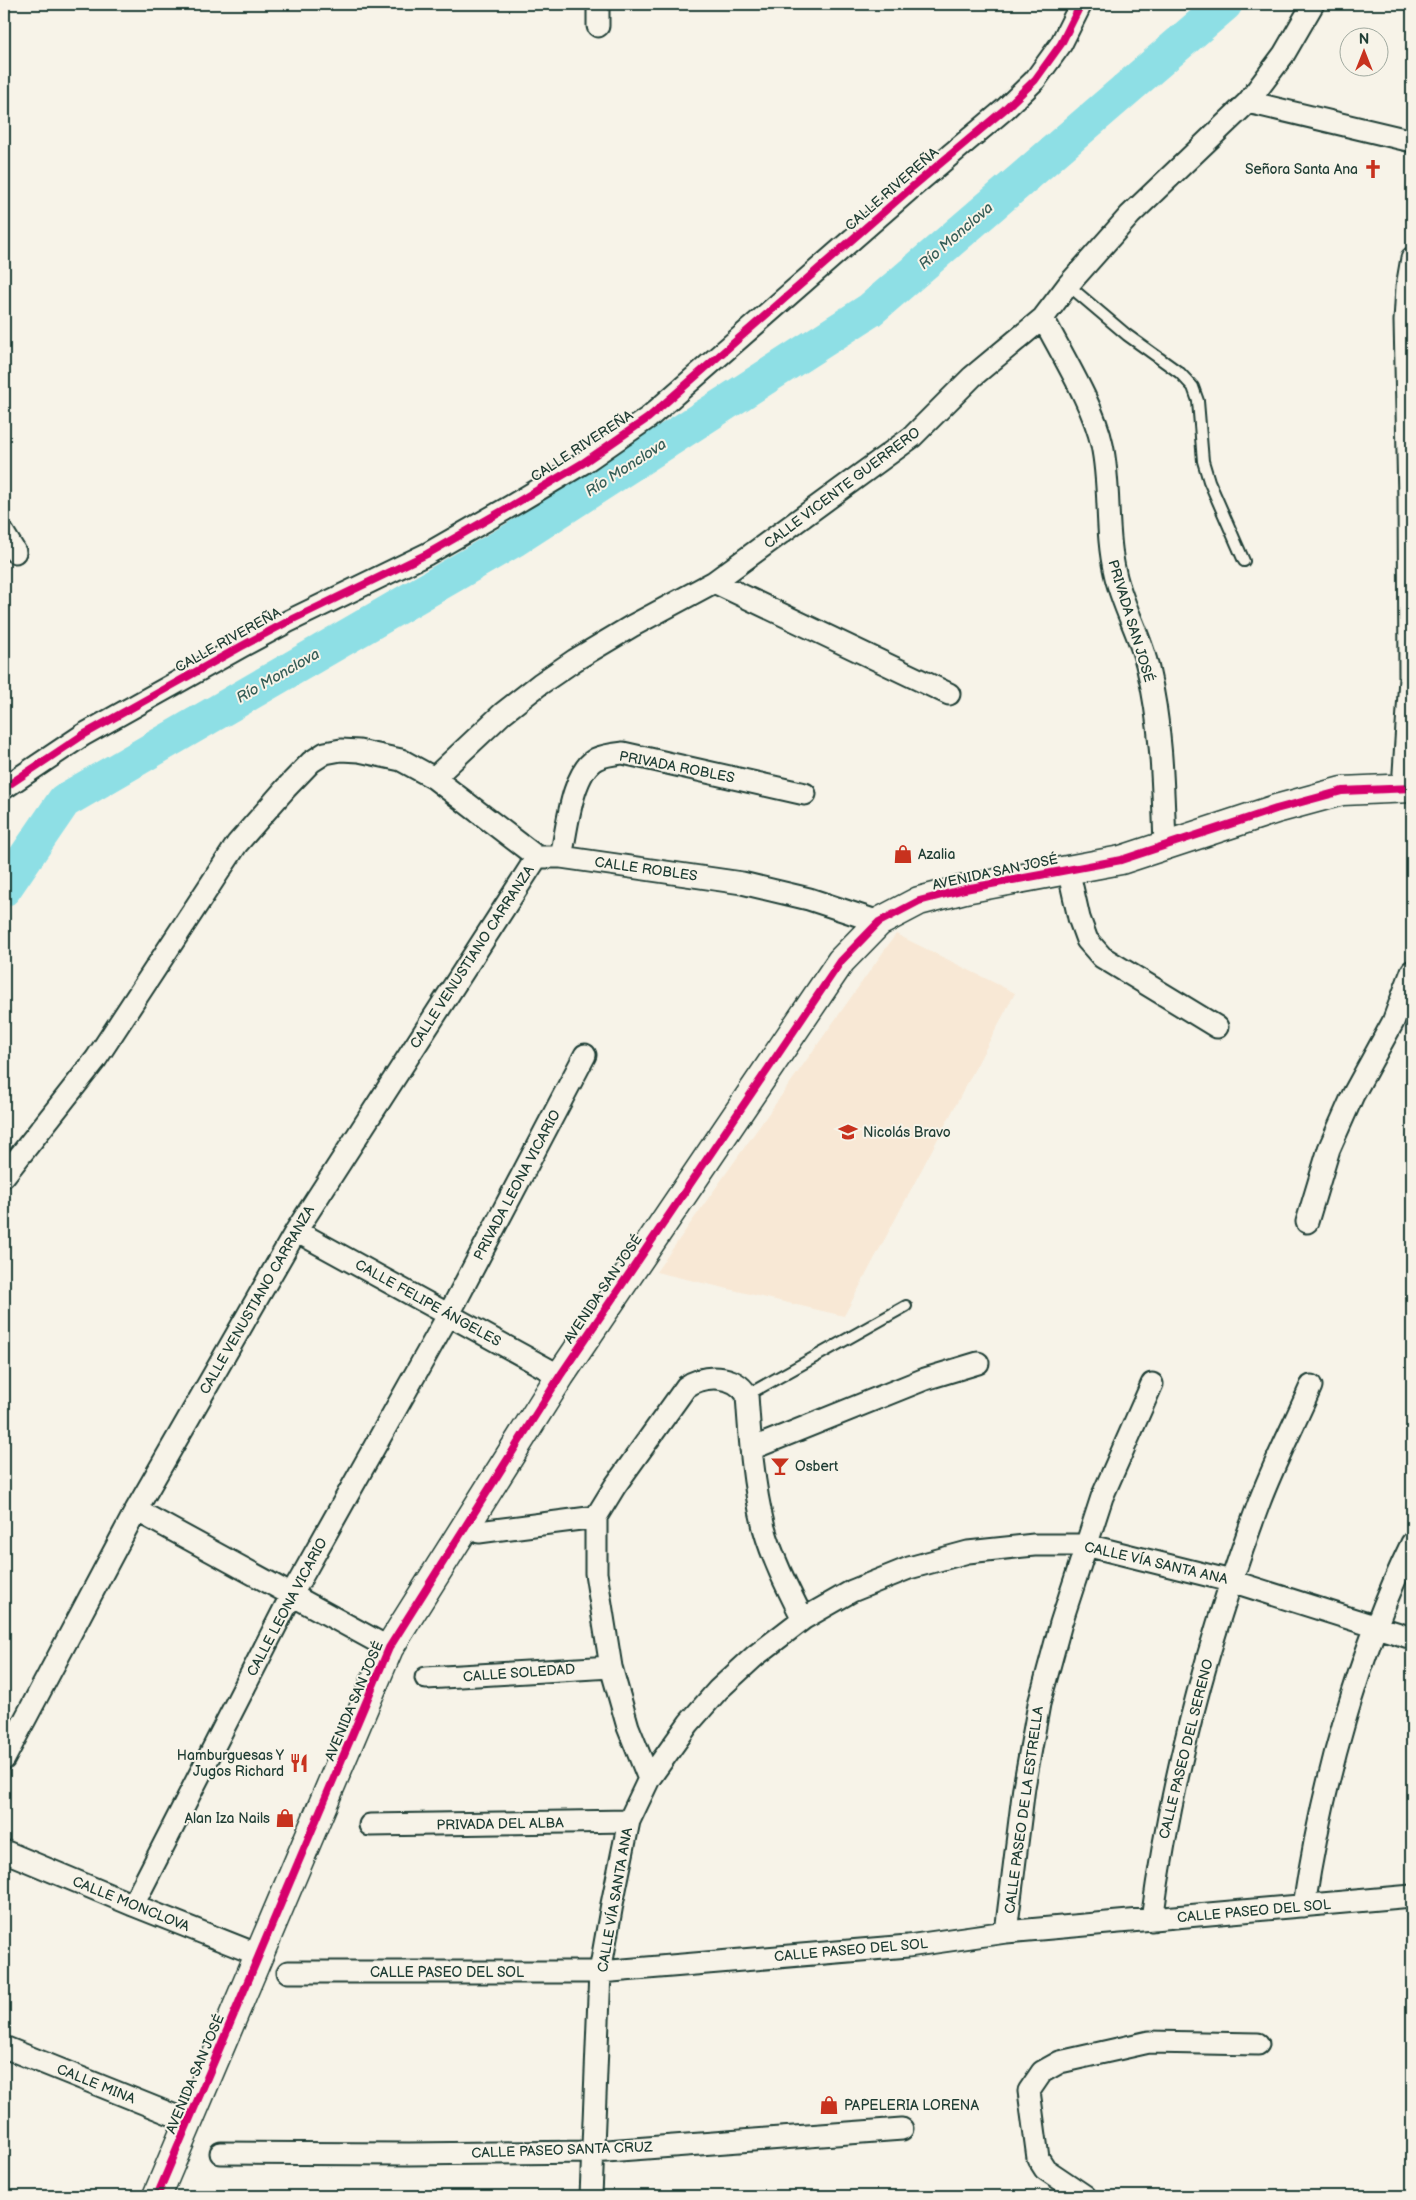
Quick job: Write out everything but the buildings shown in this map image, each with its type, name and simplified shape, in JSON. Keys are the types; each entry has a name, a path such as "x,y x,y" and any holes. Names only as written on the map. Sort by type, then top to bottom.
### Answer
{"street":[{"path":"598,4 598,26"},
{"name":"CALLE RIVEREÑA","path":"4,788 83,735 242,646 427,554 511,506 583,463 648,418 911,188 1005,109 1035,80 1061,44 1081,4"},
{"name":"CALLE VICENTE GUERRERO","path":"434,778 503,713 554,674 632,626 714,582 896,451 931,420 972,377 1044,318 1068,285 1130,215 1248,102 1284,54 1313,4"},
{"path":"1248,102 1412,141"},
{"path":"1408,788 1410,678 1409,499 1405,321 1407,287 1412,258"},
{"name":"PRIVADA SAN JOSÉ","path":"1044,318 1096,422 1102,443 1105,462 1110,552 1117,584 1148,667 1155,701 1165,846"},
{"path":"4,534 15,552"},
{"path":"714,582 949,694"},
{"path":"4,1176 96,1059 237,844 311,762 325,753 341,750 359,751 401,760 434,778 537,857"},
{"name":"PRIVADA ROBLES","path":"561,857 578,779 586,767 596,759 610,754 623,753 805,794"},
{"name":"AVENIDA SAN JOSÉ","path":"156,2196 389,1648 560,1376 841,960 879,922 920,901 965,889 1121,860 1276,809 1342,792 1408,788"},
{"name":"CALLE ROBLES","path":"537,857 561,857 742,884 809,899 879,922"},
{"name":"CALLE VENUSTIANO CARRANZA","path":"4,1759 136,1510 296,1231 537,857"},
{"path":"1068,869 1077,911 1087,940 1102,957 1217,1027"},
{"path":"1307,1222 1329,1149 1353,1095 1393,1022 1412,971"},
{"name":"PRIVADA LEONA VICARIO","path":"449,1314 585,1055"},
{"name":"CALLE FELIPE ÁNGELES","path":"296,1231 560,1376"},
{"name":"CALLE LEONA VICARIO","path":"133,1906 291,1596 449,1314"},
{"path":"751,1449 925,1380 978,1363"},
{"path":"649,1779 628,1727 611,1667 596,1573 596,1517 615,1486 686,1387 702,1378 735,1383 744,1390 747,1396 754,1481 764,1529 780,1572 803,1619"},
{"name":"CALLE PASEO DE LA ESTRELLA","path":"1006,1932 1024,1787 1039,1704 1061,1623 1102,1497 1152,1384"},
{"name":"CALLE PASEO DEL SERENO","path":"1152,1920 1159,1866 1190,1724 1231,1581 1260,1501 1311,1386"},
{"path":"136,1510 389,1648"},
{"path":"479,1532 596,1517"},
{"path":"1304,1906 1311,1863 1333,1761 1376,1626 1412,1543"},
{"name":"CALLE VÍA SANTA ANA","path":"591,2196 600,1972 629,1821 649,1779 689,1723 718,1690 754,1656 803,1619 852,1591 909,1568 960,1554 1034,1545 1086,1545 1231,1581 1412,1638"},
{"name":"CALLE SOLEDAD","path":"426,1678 611,1667"},
{"name":"PRIVADA DEL ALBA","path":"370,1825 484,1825 629,1821"},
{"name":"CALLE MONCLOVA","path":"4,1851 133,1906 259,1955"},
{"name":"CALLE PASEO DEL SOL","path":"288,1972 600,1972 908,1946 1006,1932 1412,1896"},
{"path":"1085,2196 1045,2168 1038,2158 1029,2092 1042,2072 1060,2062 1149,2042 1258,2044"},
{"name":"CALLE MINA","path":"4,2047 188,2121"},
{"name":"CALLE PASEO SANTA CRUZ","path":"221,2152 409,2154 593,2152 902,2129"}],"lane":[{"path":"1068,285 1127,335 1180,373 1193,387 1198,401 1203,461 1209,480 1244,561"},
{"path":"747,1396 906,1306"}],"shaded area":[{"name":"Nicolás Bravo","path":"896,934 1015,993 844,1316 656,1272"}],"waterway":[{"name":"Río Monclova","path":"4,889 64,801 515,539 870,310 1225,4"}],"cycle path":[{"path":"4,788 83,735 242,646 427,554 511,506 583,463 648,418 911,188 1005,109 1035,80 1061,44 1081,4"},
{"path":"157,2196 389,1648 560,1376 841,961 879,922 919,901 965,889 1121,860 1276,809 1342,791 1412,788"}],"place":[{"name":"Señora Santa Ana","path":"1373,169"},
{"name":"Azalia","path":"903,854"},
{"name":"Nicolás Bravo","path":"848,1132"},
{"name":"Osbert","path":"780,1466"},
{"name":"Hamburguesas Y Jugos Richard","path":"299,1763"},
{"name":"Alan Iza Nails","path":"285,1818"},
{"name":"PAPELERIA LORENA","path":"829,2105"}]}
